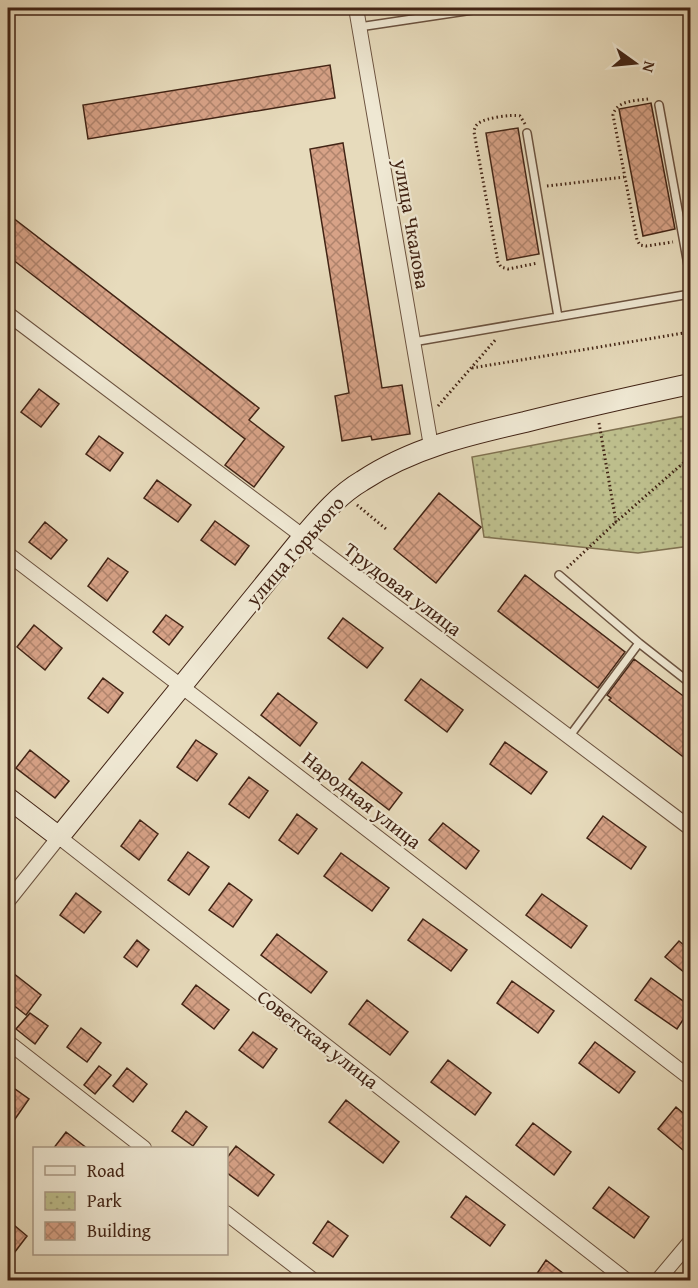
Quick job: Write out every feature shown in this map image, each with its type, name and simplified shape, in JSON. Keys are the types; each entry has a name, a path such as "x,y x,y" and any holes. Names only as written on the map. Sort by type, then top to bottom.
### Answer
{"street":[{"name":"улица Чкалова","path":"356,8 432,446"},
{"name":"Трудовая улица","path":"8,314 302,538 569,737 689,823"},
{"name":"улица Горького","path":"59,837 302,538 340,497 360,482 405,456 464,436 690,384"},
{"name":"Народная улица","path":"8,554 690,1078"},
{"name":"Советская улица","path":"8,798 627,1281"},
{"path":"8,901 59,837"},
{"path":"8,1042 141,1147"},
{"path":"228,1215 313,1281"},
{"path":"658,1281 690,1242"}],"lane":[{"path":"359,27 486,8"},
{"path":"659,105 690,276"},
{"path":"526,133 558,317"},
{"path":"413,342 690,294"},
{"path":"559,575 690,682"},
{"path":"569,737 639,642"}],"path":[{"path":"659,105 656,99 650,99 620,104 615,108 613,115 624,177 640,245 684,240"},
{"path":"526,133 525,121 520,116 514,115 480,121 474,132 498,262 501,267 508,269 549,261"},
{"path":"536,187 624,177"},
{"path":"426,418 508,326"},
{"path":"472,368 690,332"},
{"path":"598,421 616,522"},
{"path":"683,464 690,443"},
{"path":"559,575 690,457"},
{"path":"354,502 386,530"}],"green space":[{"path":"690,415 690,546 638,553 484,537 472,457"}],"building":[{"path":"330,65 335,98 88,139 83,105"},
{"path":"651,103 675,229 643,236 619,109"},
{"path":"518,128 539,254 507,260 486,133"},
{"path":"343,143 382,388 402,385 410,434 372,440 371,436 342,441 335,396 349,393 310,149"},
{"path":"8,214 259,408 249,420 284,447 254,487 225,465 245,439 8,256"},
{"path":"39,389 59,404 41,427 21,412"},
{"path":"99,436 123,453 110,471 86,454"},
{"path":"157,480 191,505 178,522 144,498"},
{"path":"439,493 481,527 436,583 394,549"},
{"path":"215,521 249,546 235,565 201,540"},
{"path":"45,522 67,540 51,559 29,542"},
{"path":"108,558 128,572 107,601 88,586"},
{"path":"525,575 625,652 598,688 498,611"},
{"path":"166,615 183,627 169,645 153,632"},
{"path":"343,618 383,648 367,668 328,638"},
{"path":"34,625 62,648 45,670 17,647"},
{"path":"634,659 690,701 690,762 609,700 611,698 607,695"},
{"path":"103,678 123,693 108,713 88,698"},
{"path":"421,679 463,710 447,732 405,700"},
{"path":"278,693 317,723 300,746 261,715"},
{"path":"196,740 217,754 197,781 177,767"},
{"path":"505,742 547,772 531,794 490,764"},
{"path":"30,750 69,781 55,798 16,768"},
{"path":"362,762 402,793 389,810 349,779"},
{"path":"249,777 268,791 249,818 229,804"},
{"path":"297,814 317,829 298,854 279,840"},
{"path":"603,816 646,847 631,869 587,838"},
{"path":"140,820 158,834 139,860 121,846"},
{"path":"443,823 479,851 466,869 429,840"},
{"path":"188,852 209,867 189,895 168,880"},
{"path":"341,853 389,888 372,911 324,876"},
{"path":"229,883 252,900 233,927 209,910"},
{"path":"76,893 101,912 84,933 60,915"},
{"path":"542,894 587,926 571,948 526,915"},
{"path":"423,919 467,950 451,971 408,940"},
{"path":"277,934 327,972 311,993 261,955"},
{"path":"137,940 149,950 137,967 124,957"},
{"path":"679,941 690,950 690,977 665,957"},
{"path":"13,973 41,995 26,1015 8,1001 8,980"},
{"path":"651,978 690,1006 677,1029 635,1000"},
{"path":"512,981 554,1011 538,1033 497,1003"},
{"path":"196,985 229,1010 214,1029 182,1004"},
{"path":"367,1000 408,1032 390,1055 349,1024"},
{"path":"30,1013 48,1026 35,1044 16,1029"},
{"path":"81,1028 101,1043 87,1062 67,1047"},
{"path":"253,1032 277,1049 263,1068 239,1050"},
{"path":"595,1042 635,1072 619,1093 579,1063"},
{"path":"448,1060 491,1093 475,1115 431,1082"},
{"path":"99,1066 111,1075 95,1094 84,1085"},
{"path":"127,1068 147,1084 133,1102 113,1086"},
{"path":"8,1084 29,1099 8,1129"},
{"path":"346,1100 399,1142 383,1163 329,1122"},
{"path":"676,1107 690,1119 690,1156 658,1129"},
{"path":"186,1111 207,1127 193,1146 172,1131"},
{"path":"533,1123 571,1152 554,1175 516,1145"},
{"path":"66,1132 85,1147 55,1147"},
{"path":"236,1146 274,1175 258,1196 228,1174 228,1156"},
{"path":"609,1187 649,1217 634,1238 593,1208"},
{"path":"466,1196 505,1225 490,1246 451,1217"},
{"path":"8,1220 27,1236 8,1261"},
{"path":"328,1221 348,1236 333,1257 313,1243"},
{"path":"546,1260 573,1281 532,1281"}]}
